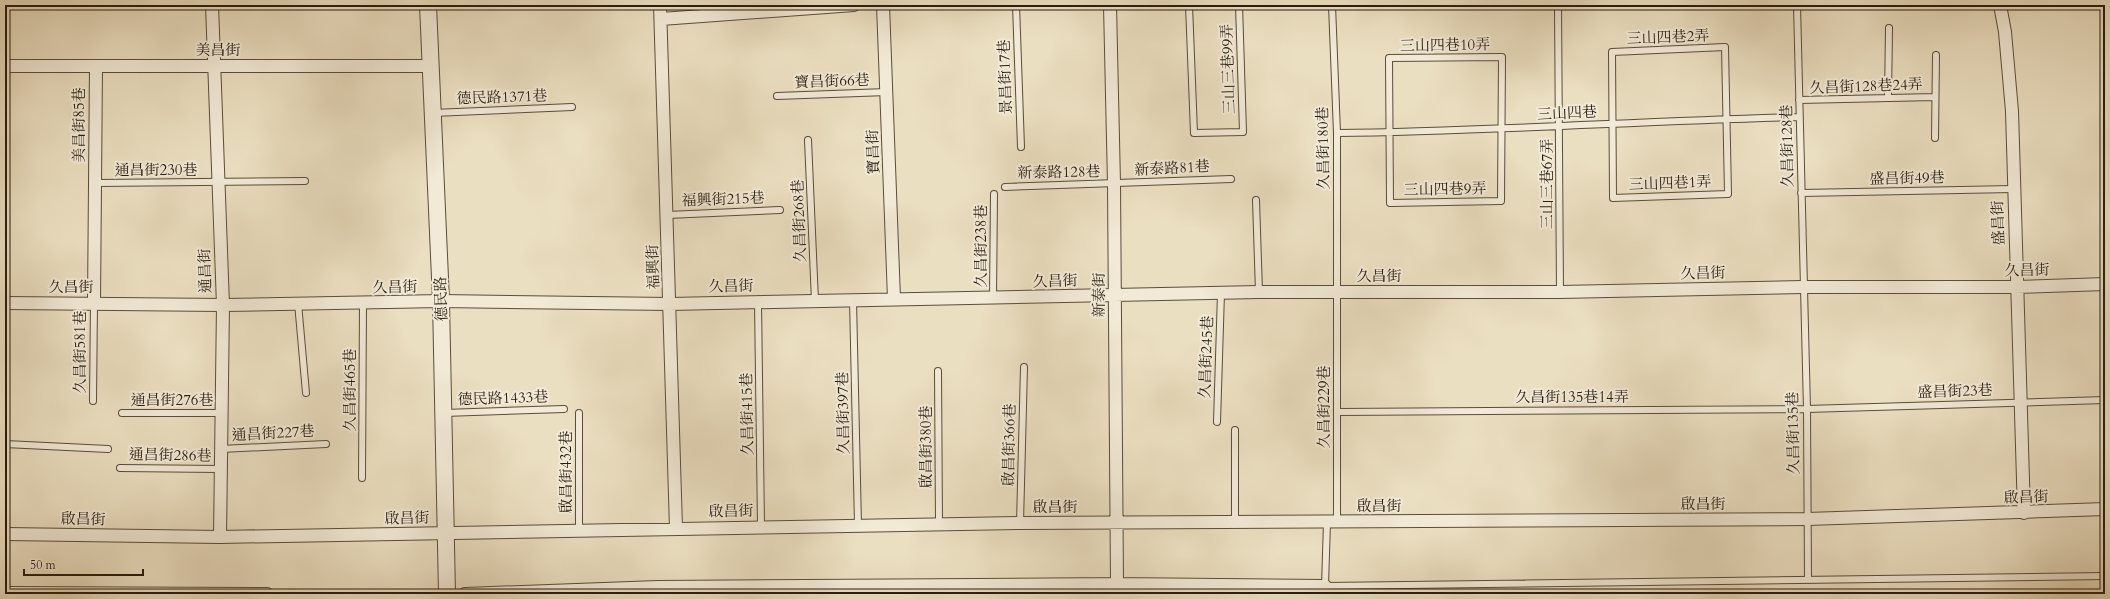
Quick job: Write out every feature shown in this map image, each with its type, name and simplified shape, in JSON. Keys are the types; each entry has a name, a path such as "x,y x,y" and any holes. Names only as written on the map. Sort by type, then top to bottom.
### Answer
{"street":[{"name":"通昌街","path":"212,5 223,305 220,537"},
{"name":"德民路","path":"428,5 441,302 447,594"},
{"name":"福興街","path":"660,5 668,215 676,528"},
{"path":"660,19 854,5"},
{"name":"寶昌街","path":"883,5 894,299"},
{"name":"新泰街","path":"1110,5 1114,184 1118,584"},
{"name":"盛昌街","path":"2000,5 2005,32 2012,111 2013,189 2024,513"},
{"name":"美昌街","path":"5,66 431,66"},
{"name":"美昌街85巷","path":"94,303 96,66"},
{"name":"久昌街","path":"5,303 223,305 441,302 670,304 894,299 993,299 1259,292 1560,292 1803,287 2016,287 2105,284"},
{"name":"啟昌街","path":"5,534 220,537 445,534 761,526 1020,523 1807,519 2024,513 2105,509"},
{"path":"465,594 658,587 1118,584 1325,586"},
{"path":"5,593 267,594"}],"lane":[{"name":"景昌街17巷","path":"1016,5 1021,147"},
{"name":"三山三巷99弄","path":"1189,5 1194,133 1243,132 1238,5"},
{"name":"久昌街180巷","path":"1332,5 1337,133 1338,292"},
{"name":"三山三巷67弄","path":"1558,5 1560,292"},
{"name":"久昌街128巷","path":"1797,5 1803,287"},
{"path":"1888,97 1890,28"},
{"name":"三山四巷2弄","path":"1612,123 1612,52 1725,48 1727,119"},
{"path":"1935,138 1936,55"},
{"name":"三山四巷10弄","path":"1389,132 1389,58 1502,57 1501,129"},
{"name":"寶昌街66巷","path":"777,96 887,92"},
{"name":"久昌街128巷24弄","path":"1799,100 1935,97"},
{"name":"德民路1371巷","path":"433,113 572,107"},
{"name":"三山四巷","path":"1337,133 1560,127 1612,123 1799,117"},
{"name":"三山四巷1弄","path":"1612,123 1613,198 1728,194 1727,119"},
{"name":"三山四巷9弄","path":"1389,132 1390,203 1501,201 1501,129"},
{"name":"久昌街268巷","path":"808,140 815,301"},
{"name":"新泰路81巷","path":"1114,184 1231,179"},
{"name":"通昌街230巷","path":"95,183 305,181"},
{"name":"新泰路128巷","path":"1005,187 1114,184"},
{"name":"盛昌街49巷","path":"1801,193 2013,189"},
{"name":"久昌街238巷","path":"993,299 994,194"},
{"path":"1256,200 1259,292"},
{"name":"福興街215巷","path":"668,215 780,210"},
{"name":"久昌街135巷","path":"1803,287 1808,580"},
{"name":"久昌街229巷","path":"1325,586 1332,522 1337,412 1338,292"},
{"name":"久昌街245巷","path":"1217,422 1221,293"},
{"name":"久昌街397巷","path":"853,300 858,525"},
{"name":"久昌街415巷","path":"758,302 761,526"},
{"name":"久昌街581巷","path":"93,401 94,303"},
{"path":"298,303 306,393"},
{"name":"久昌街465巷","path":"362,478 363,303"},
{"name":"啟昌街366巷","path":"1020,523 1024,367"},
{"name":"啟昌街380巷","path":"938,371 939,524"},
{"name":"盛昌街23巷","path":"1806,409 2105,400"},
{"name":"德民路1433巷","path":"443,413 564,409"},
{"name":"久昌街135巷14弄","path":"1337,412 1806,409"},
{"name":"通昌街276巷","path":"122,413 221,413"},
{"name":"啟昌街432巷","path":"579,413 579,531"},
{"path":"1235,430 1235,522"},
{"path":"5,444 108,449"},
{"name":"通昌街227巷","path":"221,448 326,444"},
{"name":"通昌街286巷","path":"120,468 220,469"},
{"path":"1325,586 2105,576"}]}
